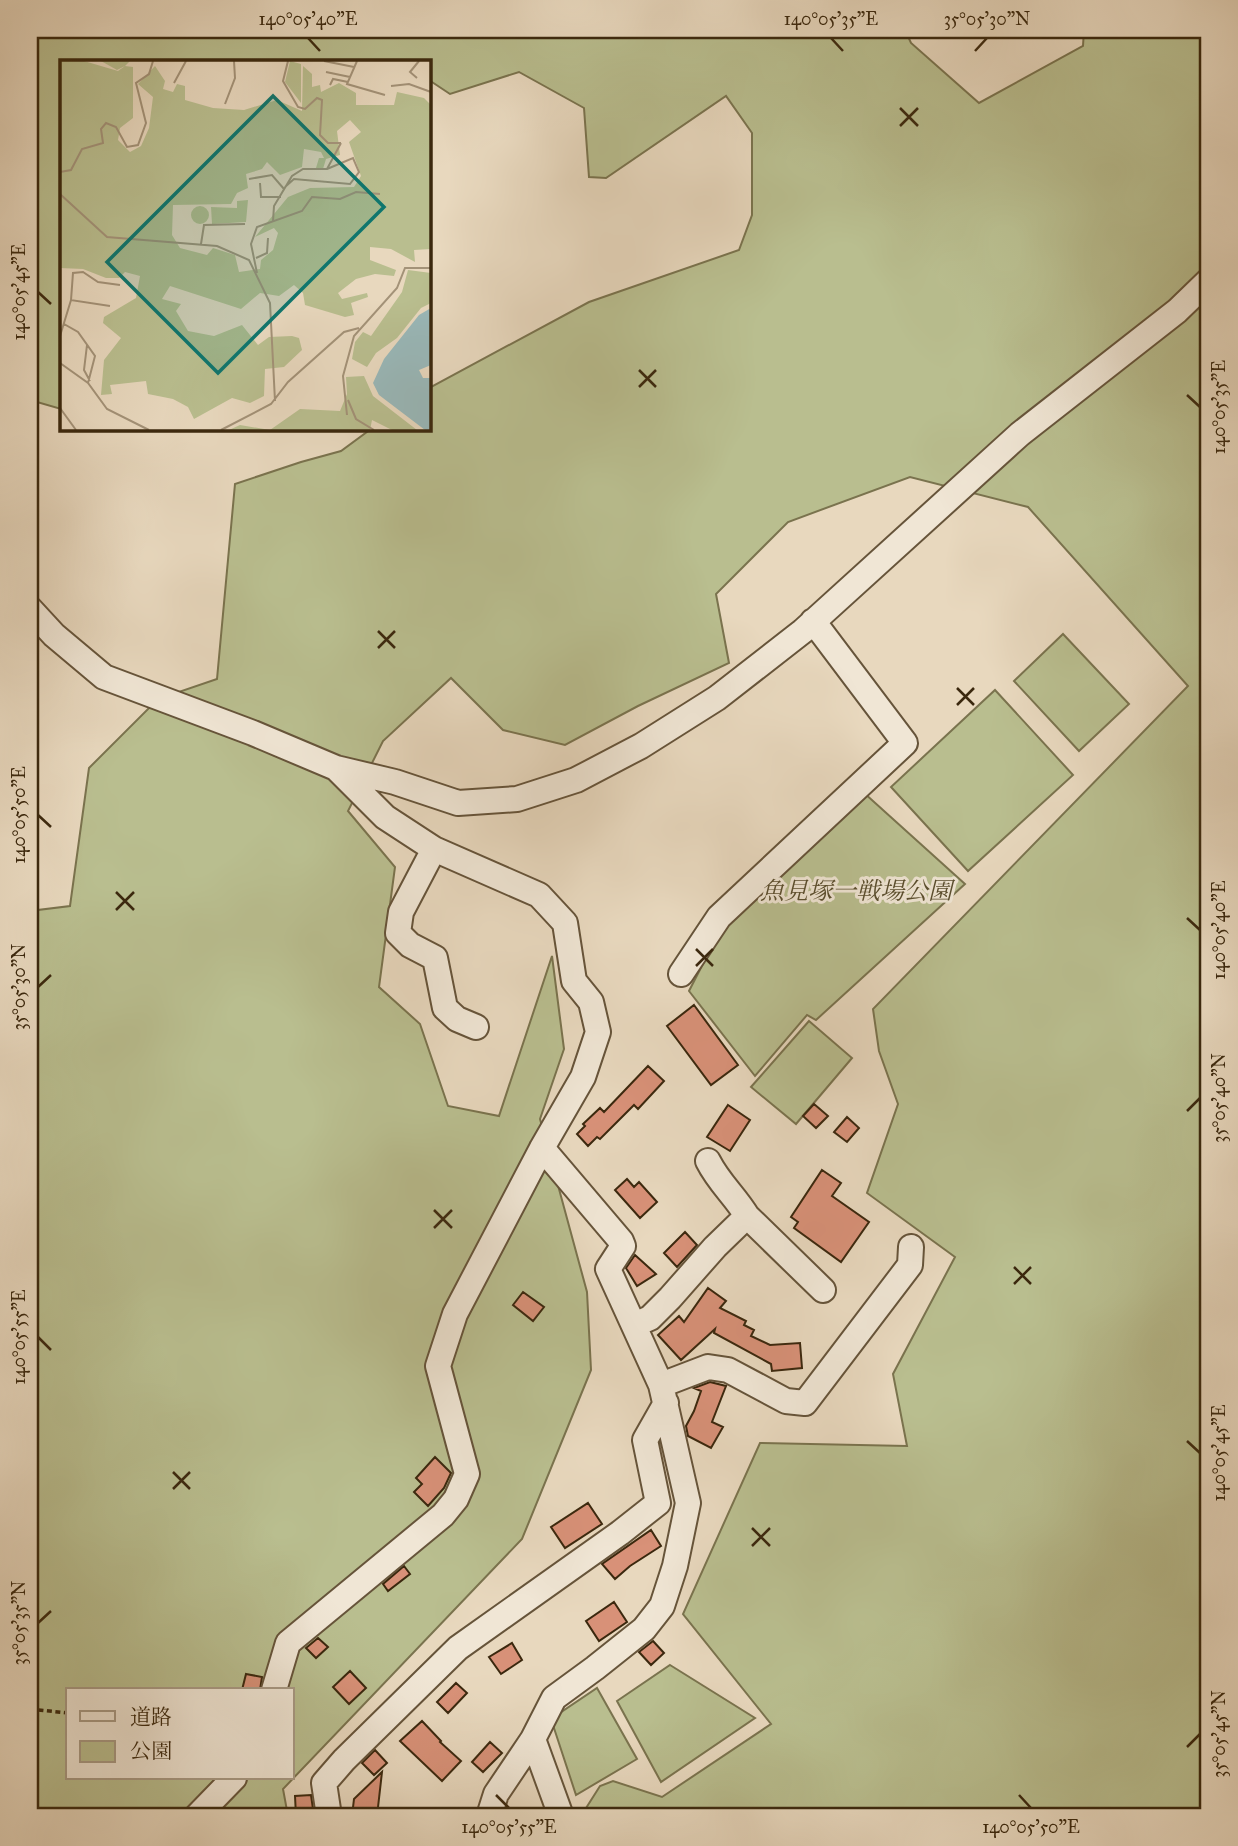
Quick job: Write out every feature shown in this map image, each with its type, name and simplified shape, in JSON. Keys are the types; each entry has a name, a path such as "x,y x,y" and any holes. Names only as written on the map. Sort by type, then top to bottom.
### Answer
{"street":[{"path":"30,609 54,635 104,677 253,733 335,768 395,782 458,803 517,799 576,780 640,746 717,698 813,621 1020,434 1177,311 1208,281"},
{"path":"681,974 719,917 905,743 813,621"},
{"path":"275,1688 288,1643 443,1514 456,1499 467,1474 438,1366 456,1314 542,1148 583,1077 598,1032 591,1002 574,981 565,923 539,895 434,849 384,817 335,768"},
{"path":"434,849 401,912 398,933 410,945 435,958 445,1008 457,1020 476,1027"},
{"path":"489,1816 496,1794 533,1739 554,1698 644,1629 662,1606 675,1566 688,1503 664,1394 608,1269 623,1246 621,1241 542,1148"},
{"path":"708,1161 716,1177 747,1216 823,1290"},
{"path":"634,1325 650,1318 747,1216"},
{"path":"328,1816 324,1783 458,1648 658,1503 645,1440 664,1394 708,1367 728,1370 786,1401 805,1403 910,1265 911,1247"},
{"path":"533,1739 561,1816"},
{"path":"197,1816 232,1780"}],"path":[{"path":"30,1709 66,1713"}],"green space":[{"path":"30,30 905,30 911,43 979,103 1083,46 1084,30 1208,30 1208,1806 1203,1816 581,1816 600,1786 613,1781 662,1797 771,1724 683,1614 760,1443 907,1446 893,1374 955,1257 867,1193 898,1104 879,1051 873,1009 1188,686 1028,507 910,477 788,522 716,594 729,663 638,706 565,745 503,730 451,678 383,741 348,811 395,867 379,987 420,1024 448,1106 499,1116 552,956 564,1049 540,1119 587,1292 591,1370 522,1539 294,1777 294,1688 66,1688 66,1780 292,1780 283,1789 288,1816 30,1816 30,911 70,906 89,768 158,699 217,679 235,484 341,451 370,430 430,430 430,387 589,302 739,250 752,215 752,133 726,96 606,178 589,177 584,108 519,72 450,94 430,81 430,60 60,60 60,409 30,400"},
{"path":"1063,634 1129,704 1079,751 1014,681"},
{"path":"995,690 1073,775 968,871 891,787"},
{"name":"魚見塚一戦場公園","path":"863,792 965,884 816,1020 807,1015 755,1076 689,991 724,923"},
{"path":"809,1021 852,1058 796,1124 751,1087"},
{"path":"670,1665 755,1718 661,1782 617,1701"},
{"path":"597,1688 637,1759 576,1795 551,1719"}],"building":[{"path":"694,1005 738,1065 711,1085 667,1026"},
{"path":"648,1066 664,1081 638,1109 634,1105 600,1139 597,1137 588,1146 577,1134 585,1126 583,1124 600,1108 604,1112"},
{"path":"814,1104 828,1116 816,1128 803,1116"},
{"path":"728,1105 750,1120 730,1151 707,1137"},
{"path":"847,1117 859,1128 847,1142 834,1132"},
{"path":"822,1170 841,1183 832,1196 869,1222 841,1262 794,1228 798,1222 791,1217"},
{"path":"627,1179 634,1187 639,1182 657,1202 640,1218 615,1190"},
{"path":"685,1232 697,1245 677,1267 664,1253"},
{"path":"635,1255 656,1274 637,1286 626,1268"},
{"path":"708,1288 726,1301 720,1308 746,1321 744,1325 754,1330 751,1336 770,1345 800,1343 802,1368 772,1371 771,1364 714,1333 715,1329 681,1360 658,1335 679,1316 684,1322"},
{"path":"523,1292 544,1307 533,1321 513,1305"},
{"path":"710,1382 726,1386 712,1422 723,1427 711,1448 688,1436 686,1426 701,1391 694,1388"},
{"path":"435,1457 451,1473 444,1488 428,1506 414,1492 422,1484 416,1478"},
{"path":"588,1503 602,1524 565,1548 551,1527"},
{"path":"651,1530 661,1546 615,1579 602,1564"},
{"path":"404,1566 410,1574 388,1591 383,1584"},
{"path":"614,1602 627,1622 599,1641 586,1621"},
{"path":"318,1638 328,1647 316,1658 306,1648"},
{"path":"653,1641 664,1653 651,1665 639,1652"},
{"path":"512,1643 522,1660 501,1674 489,1657"},
{"path":"350,1671 366,1688 349,1704 333,1687"},
{"path":"246,1674 262,1677 260,1688 242,1688"},
{"path":"456,1683 467,1693 448,1713 437,1702"},
{"path":"422,1721 461,1761 442,1781 400,1741"},
{"path":"490,1742 502,1753 483,1772 472,1762"},
{"path":"375,1750 387,1763 374,1775 362,1763"},
{"path":"382,1772 377,1816 352,1816 354,1799"},
{"path":"311,1795 314,1816 296,1816 295,1796"}]}
